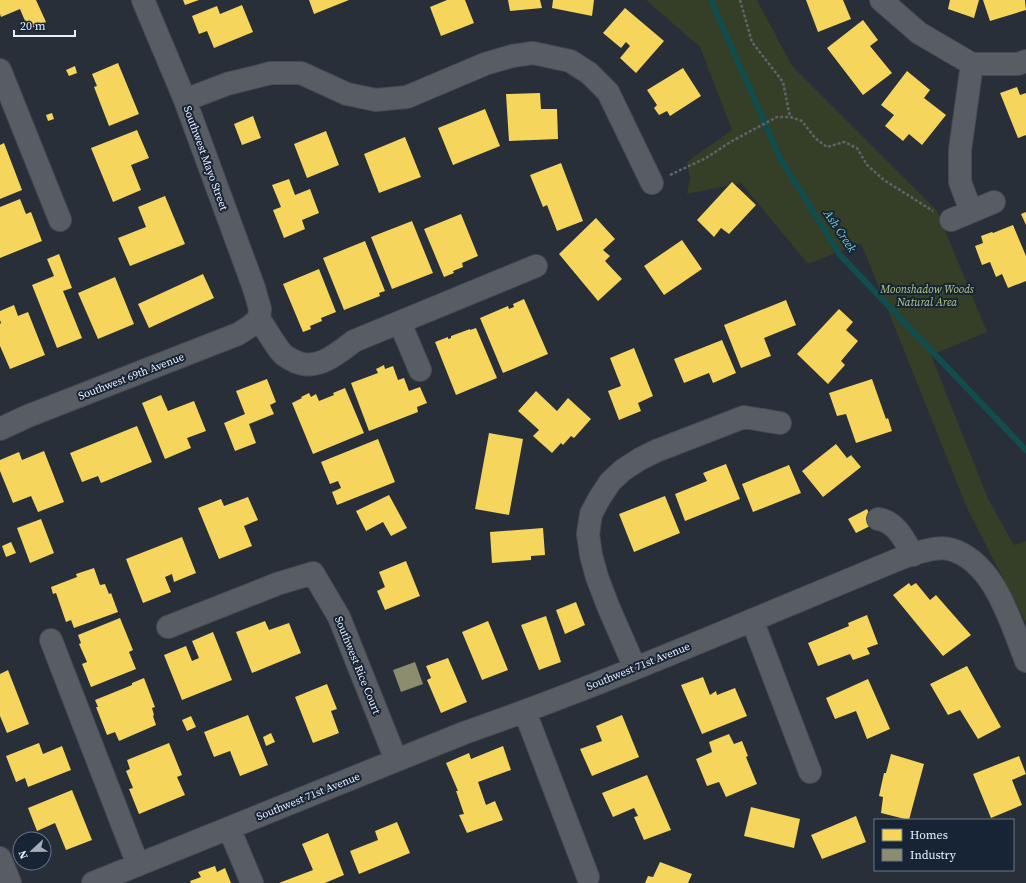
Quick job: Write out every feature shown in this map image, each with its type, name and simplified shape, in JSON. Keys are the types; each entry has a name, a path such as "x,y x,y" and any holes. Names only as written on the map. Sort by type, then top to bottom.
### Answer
{"street":[{"name":"Southwest Mayo Street","path":"143,0 185,100 254,288 260,309 259,319"},
{"path":"881,0 919,33 972,64 1018,64 1026,61"},
{"path":"185,100 227,84 271,73 302,73 348,94 376,100 407,97 485,64 512,56 533,53 570,61 589,73 608,92 652,183"},
{"path":"971,211 960,182 960,158 972,64"},
{"path":"0,70 60,220"},
{"path":"951,220 994,202"},
{"path":"259,319 282,354 298,363 309,365 319,363 338,354 354,341 536,266"},
{"name":"Southwest 69th Avenue","path":"0,429 28,416 238,334 259,319"},
{"path":"400,323 420,370"},
{"path":"635,668 608,606 597,577 591,555 588,534 591,514 599,499 610,482 623,470 656,451 744,418 780,424"},
{"path":"878,519 886,520 894,526 913,554"},
{"name":"Southwest 71st Avenue","path":"93,883 396,760 464,733 525,712 913,554 928,550 948,548 963,554 991,579 999,594 1026,661"},
{"name":"Southwest Rice Court","path":"168,627 277,584 313,573 339,617 396,760"},
{"path":"752,620 810,772"},
{"path":"51,640 138,865"},
{"path":"525,712 588,877"},
{"path":"229,828 252,883"},
{"path":"0,858 10,883"}],"path":[{"path":"740,0 752,42 783,82 790,117"},
{"path":"652,183 706,158 732,141 777,117 790,117 802,122 815,138 827,147 844,142 857,148 867,165 884,180 944,218 951,220"}],"green space":[{"name":"Moonshadow Woods Natural Area","path":"646,0 757,0 792,66 937,211 987,332 931,355 988,499 1014,545 1026,541 1026,623 967,508 861,243 808,264 741,183 687,194 690,178 687,162 732,130 700,47"}],"building: Homes":[{"path":"0,0 36,0 46,22 29,29 20,9 1,17"},
{"path":"183,0 199,0 185,5"},
{"path":"309,0 349,0 314,14"},
{"path":"447,0 465,0 474,23 441,36 430,7"},
{"path":"508,0 540,0 542,8 510,11"},
{"path":"553,0 594,0 592,16 552,8"},
{"path":"806,0 843,0 851,19 818,32"},
{"path":"950,0 979,0 974,18 948,9"},
{"path":"983,0 1025,0 1026,10 990,21"},
{"path":"242,5 253,32 214,48 207,31 199,34 192,16 217,6 220,14"},
{"path":"625,8 664,41 636,73 620,58 630,46 626,42 621,48 603,33"},
{"path":"863,20 878,40 870,46 892,73 863,95 827,48"},
{"path":"118,63 139,114 109,126 94,87 97,86 92,74"},
{"path":"75,66 77,73 69,76 66,70"},
{"path":"683,68 701,96 670,116 667,111 659,115 654,108 657,105 647,90"},
{"path":"907,71 930,90 924,98 946,115 922,145 909,134 903,141 885,126 894,115 881,105"},
{"path":"1017,87 1020,95 1026,93 1026,135 1018,138 1000,93"},
{"path":"540,93 541,109 557,109 558,139 509,141 506,94"},
{"path":"485,109 500,146 453,165 438,128"},
{"path":"52,113 54,119 48,121 46,115"},
{"path":"253,116 261,138 242,145 234,124"},
{"path":"137,130 149,158 131,165 141,190 113,202 91,148"},
{"path":"326,131 339,165 307,178 294,144"},
{"path":"405,137 421,177 379,193 364,154"},
{"path":"4,143 22,190 0,199 0,145"},
{"path":"561,163 583,221 557,231 547,205 543,207 530,175"},
{"path":"289,179 295,195 310,189 319,213 302,220 305,229 284,238 273,210 281,207 272,185"},
{"path":"732,182 756,205 729,234 721,228 714,237 697,220"},
{"path":"165,196 185,244 130,266 118,238 146,227 138,207"},
{"path":"20,199 26,214 31,212 42,241 0,258 0,207"},
{"path":"1026,212 1026,225 1021,214"},
{"path":"461,214 478,256 462,263 463,267 444,277 424,229"},
{"path":"596,218 615,239 603,250 610,256 605,261 622,279 598,301 559,254"},
{"path":"412,221 433,273 392,289 371,237"},
{"path":"1013,225 1026,256 1026,281 1008,288 1002,274 996,277 990,262 982,265 975,246 983,243 981,236"},
{"path":"682,240 702,269 664,295 644,266"},
{"path":"365,241 385,291 379,293 380,296 344,310 323,258"},
{"path":"59,254 72,288 63,291 82,338 57,348 32,285 54,276 47,259"},
{"path":"319,269 336,312 321,318 322,321 310,326 311,329 303,332 283,284"},
{"path":"203,274 214,298 149,328 138,304"},
{"path":"115,277 134,324 98,339 78,293"},
{"path":"524,299 548,354 503,373 480,318 508,306 509,309 514,307 513,304"},
{"path":"786,300 796,325 764,338 771,356 741,368 724,325"},
{"path":"14,305 18,316 28,312 45,355 10,369 0,346 0,311"},
{"path":"839,309 853,322 846,330 858,341 841,361 845,365 828,384 797,354"},
{"path":"476,328 497,378 456,395 435,342 448,337 448,339 451,338 451,336"},
{"path":"722,340 736,373 713,383 709,373 684,383 674,359"},
{"path":"634,348 653,396 638,403 641,411 619,420 608,391 621,386 610,358"},
{"path":"384,365 385,369 393,366 398,380 404,378 409,391 420,387 427,403 417,407 418,412 369,431 351,383 378,373 376,369"},
{"path":"267,379 276,402 270,405 274,414 249,424 256,443 235,451 224,423 245,414 236,391"},
{"path":"872,379 886,419 888,418 892,431 856,443 846,414 837,416 829,393"},
{"path":"345,388 364,433 313,454 292,403 309,393 311,397 316,394 319,401 334,395 333,393"},
{"path":"536,391 557,411 568,398 591,419 574,438 571,436 563,445 561,443 552,453 533,436 539,430 518,411"},
{"path":"161,395 168,411 194,401 206,431 187,438 191,448 165,459 142,403"},
{"path":"137,426 152,462 101,483 98,476 82,482 70,453"},
{"path":"489,433 523,439 509,515 475,509"},
{"path":"378,439 395,482 337,505 332,492 341,488 338,481 330,484 321,462"},
{"path":"836,444 847,458 851,455 861,467 823,497 802,471"},
{"path":"44,451 64,502 38,512 31,496 13,503 0,471 0,460 19,452 22,460"},
{"path":"726,464 740,499 685,521 675,494 707,481 703,473"},
{"path":"789,465 801,493 753,512 742,484"},
{"path":"389,495 407,528 391,536 383,522 366,531 356,511"},
{"path":"665,496 680,533 634,552 619,514"},
{"path":"248,497 258,520 244,526 252,546 219,559 198,508 221,499 224,506"},
{"path":"867,509 874,524 856,533 848,519"},
{"path":"41,519 54,553 30,563 17,528"},
{"path":"543,528 545,555 531,556 531,560 492,563 490,532"},
{"path":"182,537 196,573 174,582 172,574 165,577 171,592 143,603 126,559"},
{"path":"11,542 16,553 6,557 2,546"},
{"path":"406,561 420,596 385,610 377,591 385,587 379,572"},
{"path":"94,568 100,585 105,584 109,594 111,593 118,612 74,628 71,620 66,622 56,593 53,594 51,587 77,577 76,574"},
{"path":"909,583 911,586 916,583 930,600 936,595 971,635 943,656 893,595"},
{"path":"576,602 585,625 565,634 556,610"},
{"path":"867,615 878,644 867,648 870,654 853,660 850,654 818,666 808,643 849,626 848,623"},
{"path":"546,616 561,662 539,670 521,625"},
{"path":"120,618 133,650 129,652 136,669 91,687 82,664 87,662 79,644 81,643 78,635"},
{"path":"265,621 269,630 289,623 301,653 252,673 236,632"},
{"path":"488,621 508,670 482,680 462,632"},
{"path":"213,632 232,680 182,700 164,655 186,646 192,661 199,658 192,641"},
{"path":"448,658 467,702 441,713 427,680 431,678 426,666"},
{"path":"967,666 1001,727 978,739 960,710 948,715 930,684"},
{"path":"8,670 29,724 7,733 0,716 0,674"},
{"path":"703,677 710,695 716,691 717,695 735,688 747,716 702,734 681,685"},
{"path":"144,678 155,707 152,708 156,725 119,741 115,732 107,735 96,707 98,707 95,700 132,685 132,683"},
{"path":"868,679 890,729 867,739 856,711 835,719 826,698"},
{"path":"327,684 337,709 331,711 339,733 313,743 295,697"},
{"path":"248,715 268,765 240,776 230,751 214,757 204,732"},
{"path":"622,715 639,757 592,776 580,749 602,741 596,726"},
{"path":"191,716 196,727 187,731 182,720"},
{"path":"271,733 275,742 266,746 263,737"},
{"path":"729,734 734,744 742,741 748,756 746,757 757,784 726,797 719,782 707,786 696,759 712,752 709,742"},
{"path":"39,743 43,754 62,746 71,770 28,787 25,778 16,782 6,756"},
{"path":"169,743 182,775 177,777 185,795 139,814 129,789 133,788 126,771 130,769 127,760"},
{"path":"503,746 511,770 478,782 486,805 495,801 503,820 467,833 459,815 464,814 456,791 458,791 446,763 469,753 471,759"},
{"path":"891,754 924,764 909,819 881,813 883,797 879,796 884,773 886,773"},
{"path":"1019,756 1026,774 1012,780 1022,805 991,818 973,774"},
{"path":"647,775 671,830 644,840 634,817 638,816 634,808 613,817 602,793"},
{"path":"72,790 92,840 66,850 55,823 37,831 28,808"},
{"path":"751,807 800,819 794,848 744,836"},
{"path":"856,816 866,842 822,859 811,835"},
{"path":"397,822 410,853 359,874 350,851 378,840 375,831"},
{"path":"328,833 344,875 325,883 279,883 313,870 302,844"},
{"path":"660,862 692,874 688,883 645,883 648,876 653,877"},
{"path":"215,866 217,872 225,868 231,883 191,883 190,881 201,877 198,872"}],"building: Industry":[{"path":"415,662 423,684 401,692 393,670"}],"waterway":[{"name":"Ash Creek","path":"711,0 780,158 840,255 1026,450"}]}
